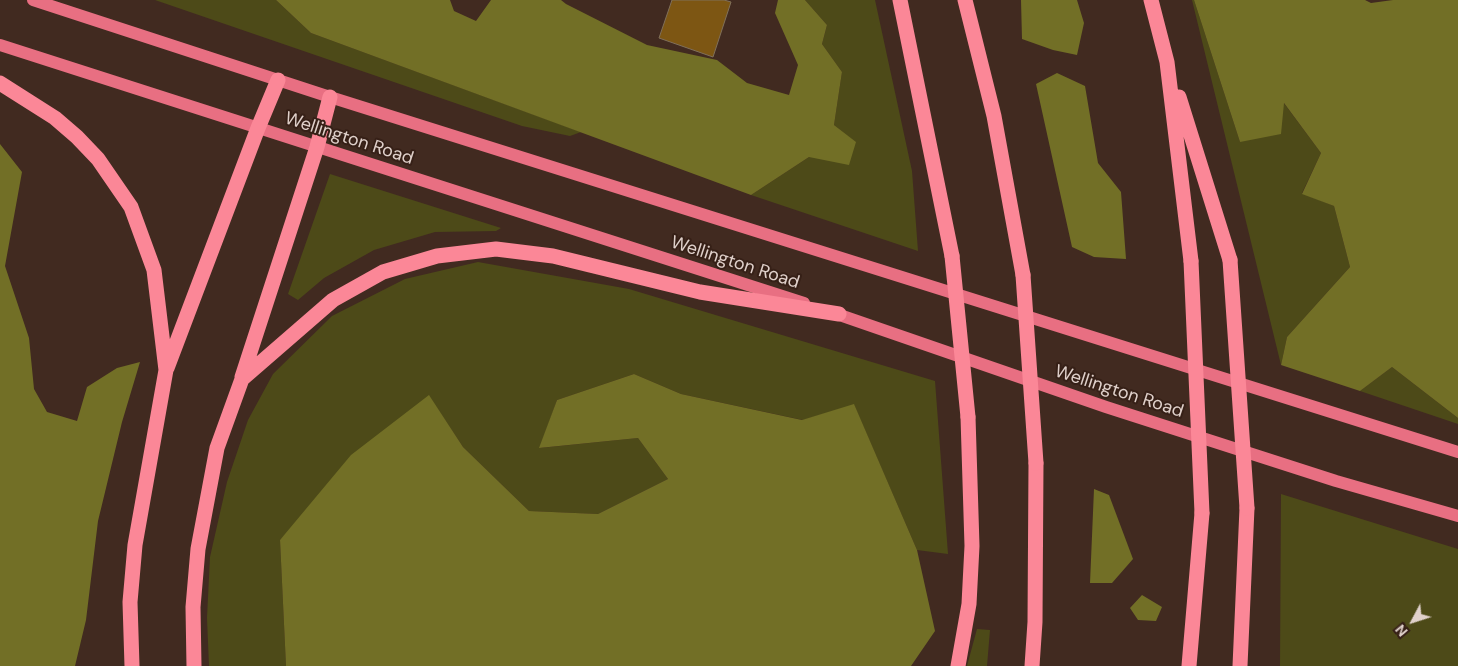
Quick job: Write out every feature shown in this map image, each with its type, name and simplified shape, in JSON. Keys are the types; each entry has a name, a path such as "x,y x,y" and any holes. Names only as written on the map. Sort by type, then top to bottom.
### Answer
{"highway":[{"path":"900,0 952,256 968,416 972,546 969,604 958,666"},
{"path":"965,0 994,116 1023,275 1036,463 1035,622 1032,666"},
{"path":"1151,0 1167,62 1230,260 1247,508 1240,666"},
{"path":"1167,62 1191,261 1202,513 1189,666"},
{"path":"132,666 130,602 134,545 166,370 278,80"},
{"path":"0,83 55,118 77,137 98,159 131,207 154,270 166,370"},
{"path":"194,666 193,607 198,549 217,448 318,147 330,97"},
{"path":"242,378 333,300 383,272 437,256 486,250 496,249 553,256 700,292 839,314"}],"main road":[{"name":"Wellington Road","path":"34,0 330,97 1458,452"},
{"name":"Wellington Road","path":"0,45 839,314 1106,407 1345,483 1458,516"}],"shaded area":[{"path":"155,0 276,0 311,33 581,132 570,136 522,126"},
{"path":"276,0 450,0 454,11 476,21 491,0 561,0 647,45 717,60 747,83 789,95 798,65 775,13 778,0 805,0 827,25 822,44 842,72 834,125 856,142 849,165 809,157 751,195 311,33"},
{"path":"805,0 875,0 912,171 918,251 751,195 809,157 855,142 834,125 842,72 822,44 827,25"},
{"path":"1021,0 1077,0 1084,23 1077,55 1053,50 1022,39"},
{"path":"1192,0 1194,0 1240,142 1283,102 1321,153 1302,193 1334,206 1350,267 1287,337 1281,365"},
{"path":"1194,0 1365,0 1371,3 1393,0 1458,0 1458,418 1392,367 1360,391 1281,365 1287,337 1350,267 1334,206 1302,194 1321,153 1284,103 1281,134 1240,142"},
{"path":"1057,73 1085,86 1098,163 1121,192 1126,259 1094,257 1072,247 1036,84"},
{"path":"0,144 22,172 5,266 29,338 34,389 47,412 77,421 87,387 117,368 140,362 122,422 98,521 86,620 75,666 0,666"},
{"path":"330,174 501,228 496,231 435,232 374,250 324,278 298,300 288,294"},
{"path":"478,262 629,289 935,381 948,554 917,550 854,405 803,420 681,394 634,374 557,400 540,448 638,438 668,479 598,514 529,511 463,447 429,396 280,540 286,666 209,666 207,618 210,557 227,482 248,420 273,374 332,316 405,279"},
{"path":"1392,367 1458,418 1458,424 1360,391"},
{"path":"634,374 681,394 802,420 854,404 917,550 935,631 911,666 286,666 280,540 351,455 429,395 463,447 529,511 598,514 668,479 638,438 539,448 557,400"},
{"path":"1094,489 1109,495 1133,559 1112,583 1090,583"},
{"path":"1281,494 1458,549 1458,666 1280,666"},
{"path":"1142,595 1162,607 1156,621 1138,620 1130,608"},
{"path":"977,629 990,630 987,666 967,666"}],"building":[{"path":"672,0 724,0 731,2 713,57 659,38"}]}
